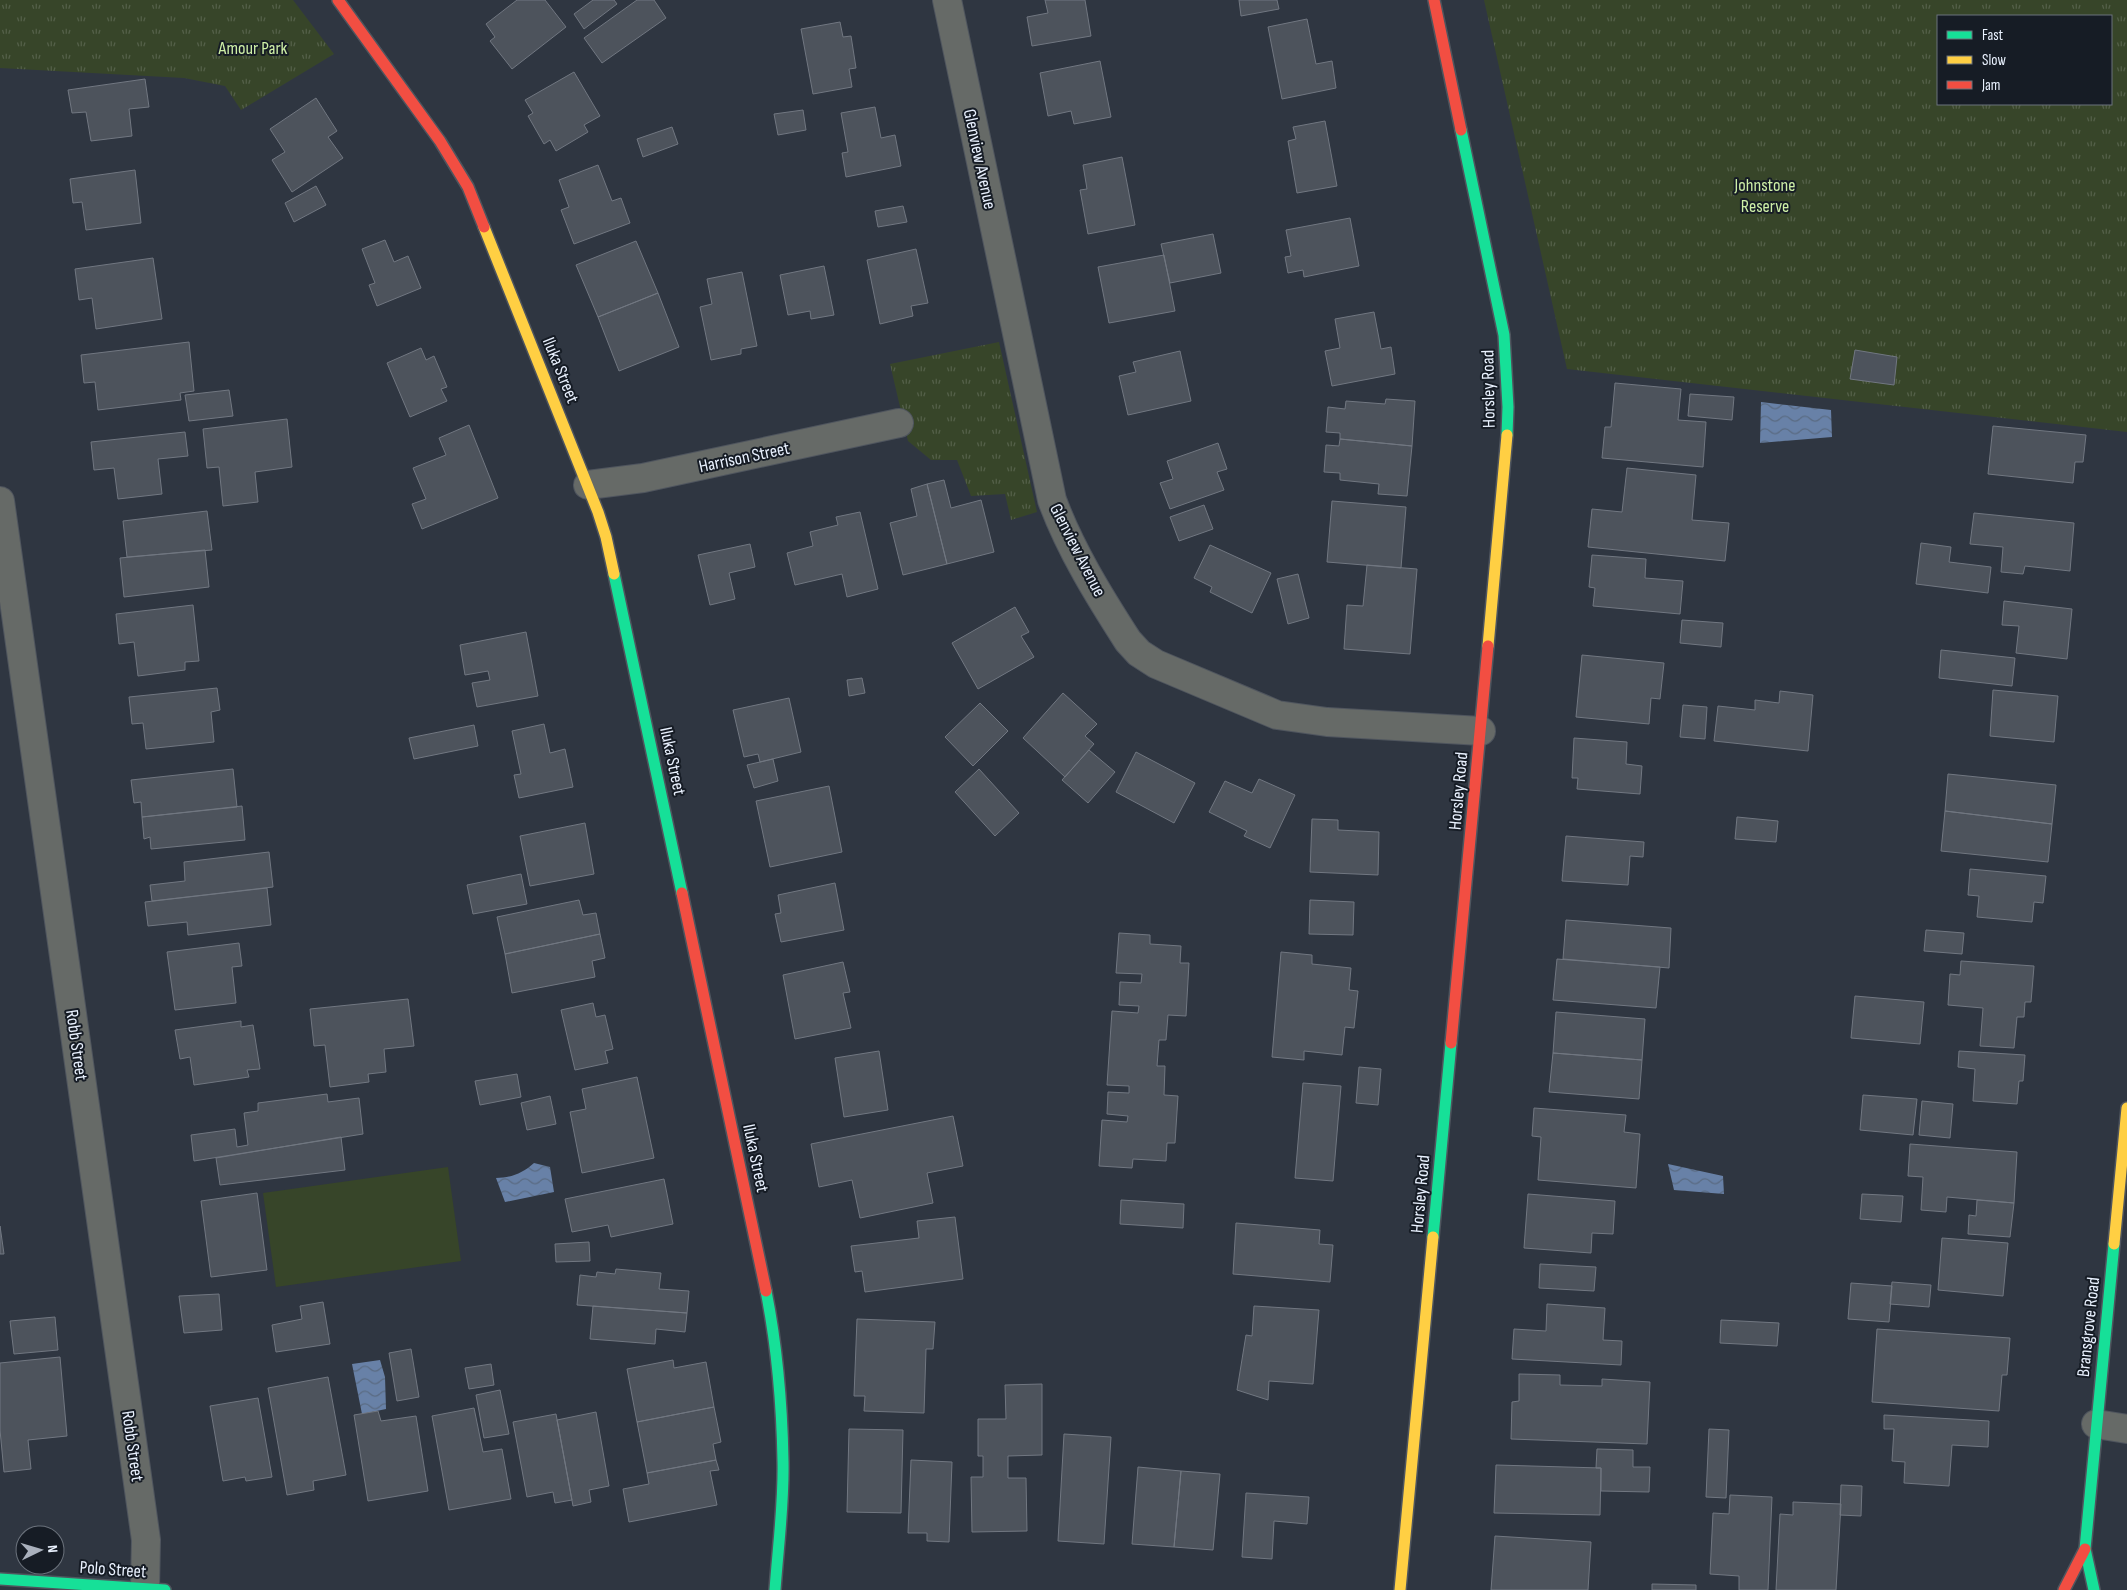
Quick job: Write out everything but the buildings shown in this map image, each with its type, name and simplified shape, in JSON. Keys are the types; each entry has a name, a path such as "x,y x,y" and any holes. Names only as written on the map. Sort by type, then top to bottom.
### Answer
{"street":[{"name":"Iluka Street","path":"338,0 440,141 468,187 588,485 614,566 772,1320 783,1462 775,1590"},
{"name":"Glenview Avenue","path":"947,0 1052,500 1074,550 1128,641 1139,653 1156,664 1278,715 1327,722 1481,731"},
{"name":"Horsley Road","path":"1400,1590 1506,448 1507,375 1504,335 1434,0"},
{"name":"Harrison Street","path":"588,485 643,478 899,424"},
{"name":"Robb Street","path":"0,501 146,1540 155,1589"},
{"name":"Bransgrove Road","path":"2094,1590 2085,1549 2127,1108"},
{"path":"2096,1424 2127,1429"},
{"name":"Bransgrove Road","path":"2064,1590 2085,1549"},
{"name":"Polo Street","path":"0,1579 155,1589"}],"green space":[{"name":"Amour Park","path":"0,0 293,0 334,54 241,110 225,86 184,78 0,68"},
{"name":"Johnstone Reserve","path":"1484,0 2127,0 2127,432 1567,369"},
{"path":"999,342 1037,512 1011,520 1005,494 971,496 957,460 931,460 908,441 890,364"},
{"path":"448,1167 461,1261 276,1287 263,1193"}],"water":[{"path":"1761,402 1831,410 1832,437 1760,443"},
{"path":"534,1163 550,1167 554,1192 505,1202 496,1178 516,1174 526,1170"},
{"path":"1668,1164 1723,1176 1724,1194 1674,1190"},
{"path":"380,1360 385,1377 386,1409 362,1414 352,1364"}],"traffic: fast":[{"path":"1461,130 1504,335 1508,407 1507,435"},
{"path":"614,574 682,893"},
{"path":"1433,1237 1451,1043"},
{"path":"2094,1590 2085,1549 2114,1244"},
{"path":"766,1291 776,1354 782,1440 783,1493 775,1590"},
{"path":"0,1579 165,1590"}],"traffic: slow":[{"path":"484,227 598,512 614,574"},
{"path":"1488,646 1507,435"},
{"path":"2114,1244 2127,1108"},
{"path":"1400,1590 1433,1237"}],"traffic: jam":[{"path":"338,0 440,141 468,187 484,227"},
{"path":"1434,0 1461,130"},
{"path":"1451,1043 1488,646"},
{"path":"682,893 766,1291"},
{"path":"2064,1590 2085,1549"}]}
